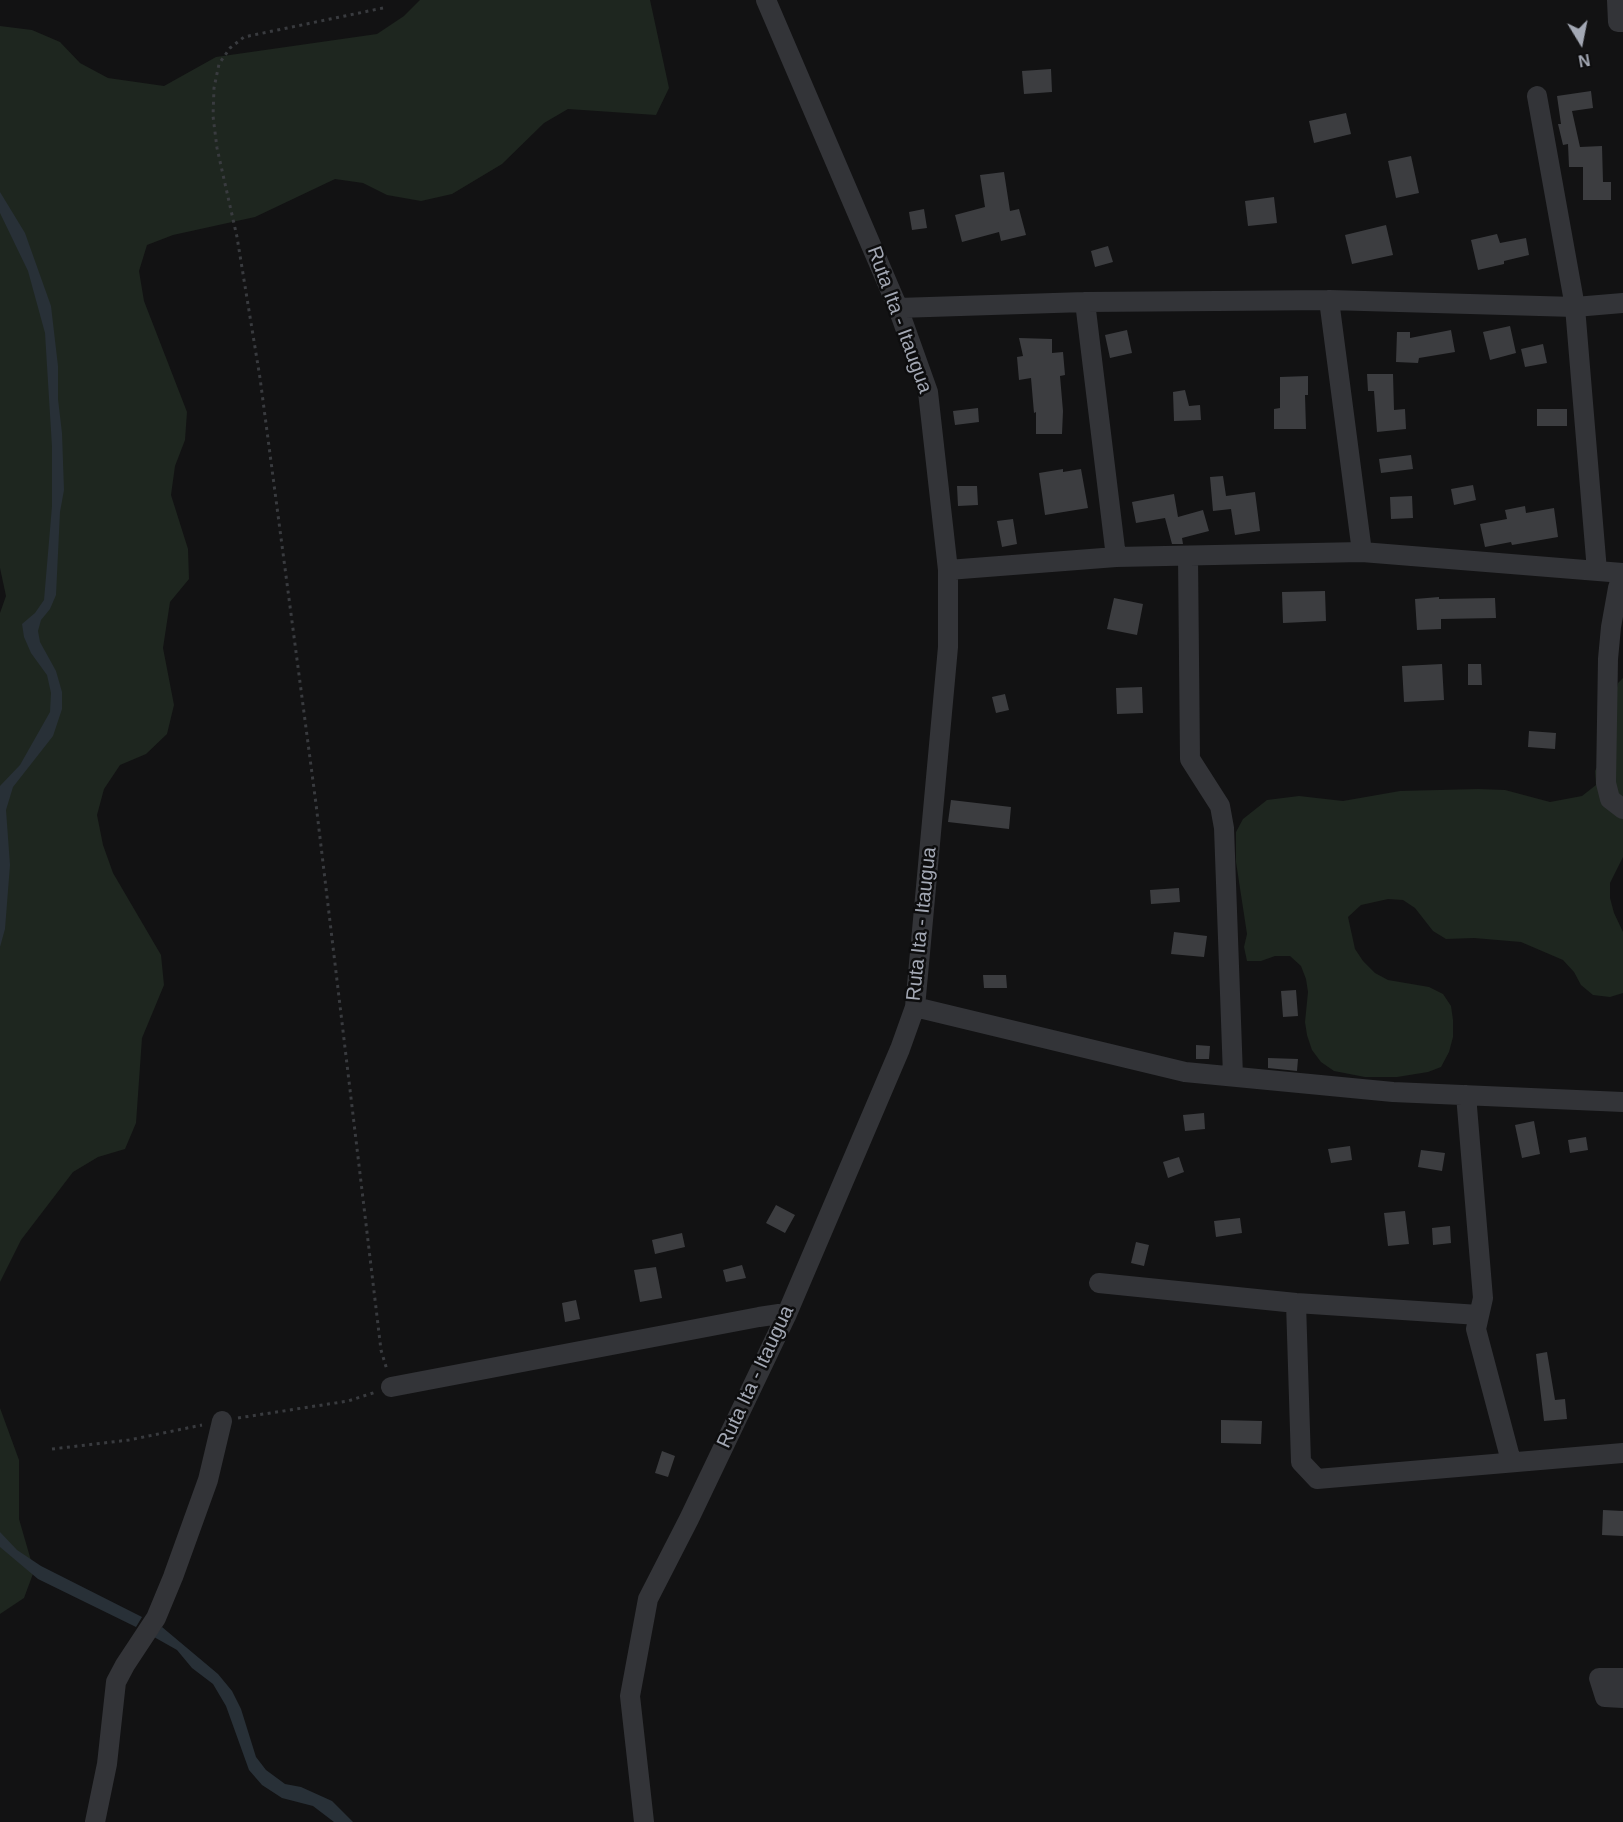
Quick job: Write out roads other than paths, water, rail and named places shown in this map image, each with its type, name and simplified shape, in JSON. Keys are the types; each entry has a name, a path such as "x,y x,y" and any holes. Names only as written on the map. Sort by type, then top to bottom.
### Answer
{"street":[{"name":"Ruta Ita - Itaugua","path":"644,1822 630,1696 648,1599 786,1316 900,1049 915,1007 948,646 948,570 928,392 898,308 766,0"},
{"path":"1617,0 1618,22 1623,22"},
{"path":"1537,96 1575,306 1597,571"},
{"path":"898,308 1085,302 1329,300 1575,306 1623,303"},
{"path":"1329,300 1362,552"},
{"path":"1085,302 1116,557"},
{"path":"948,570 1116,557 1362,552 1623,573 1611,627 1608,659 1606,783 1610,799 1623,809"},
{"path":"1188,556 1191,759 1220,806 1224,828 1233,1076"},
{"path":"915,1007 1185,1072 1393,1092 1623,1102"},
{"path":"1466,1095 1483,1298 1476,1329 1511,1461"},
{"path":"1099,1283 1296,1303 1479,1315"},
{"path":"1296,1303 1301,1462 1317,1479 1623,1453"},
{"path":"391,1387 759,1317 779,1314 786,1316"},
{"path":"95,1822 107,1764 116,1682 156,1618 173,1577 208,1480 222,1421"},
{"path":"1623,1678 1599,1678 1605,1697 1623,1698"}]}
